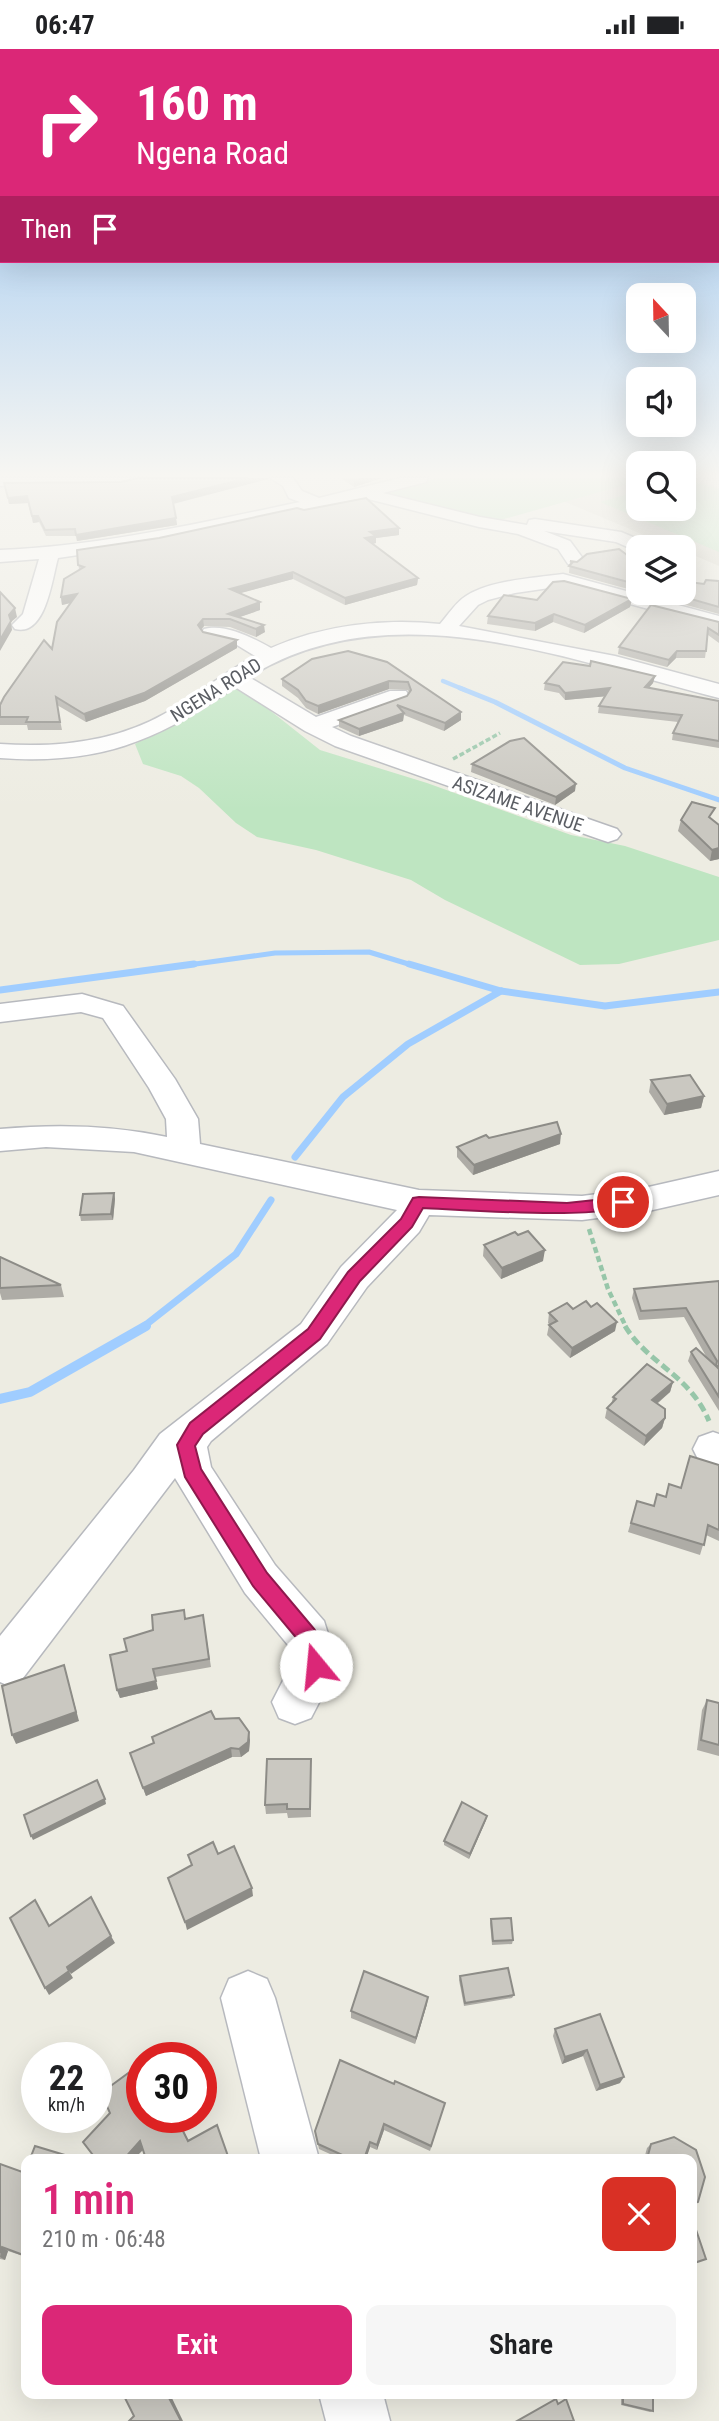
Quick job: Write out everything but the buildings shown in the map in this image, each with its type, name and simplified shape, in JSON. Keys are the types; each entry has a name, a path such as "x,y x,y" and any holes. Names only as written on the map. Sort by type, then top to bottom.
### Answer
{"street":[{"path":"22,625 32,616 39,589"},
{"path":"446,629 471,601 507,589"},
{"path":"595,589 719,622"},
{"name":"NGENA ROAD","path":"0,751 44,752 86,748 130,737 171,720 271,656 318,638 382,628 446,629 495,636 641,668 719,691"},
{"path":"211,633 244,641 271,656"},
{"name":"ASIZAME AVENUE","path":"235,678 313,726 353,745 608,834"},
{"path":"313,726 398,696"},
{"path":"0,1013 82,1003 113,1012 164,1086 181,1119 184,1133 183,1151"},
{"path":"0,1140 46,1136 134,1141 419,1202 582,1208 644,1200 719,1184"},
{"path":"7,1663 92,1549 155,1475 168,1450 183,1435 200,1426 314,1334 354,1277 407,1223 419,1202"},
{"path":"200,1426 186,1445 192,1472 260,1579 308,1636 316,1666 295,1702"},
{"path":"248,1998 289,2154"},
{"path":"352,2399 358,2421"}],"path":[{"name":"ASIZAME AVENUE","path":"428,773 500,733"},
{"path":"582,1208 611,1300 648,1355 670,1368 697,1401 708,1418 716,1450"}],"green space":[{"path":"239,686 320,750 427,783 571,835 625,846 719,877 719,940 619,964 580,965 445,900 411,880 316,850 257,837 236,823 199,788 181,776 143,764 135,744"}],"waterway":[{"path":"443,681 465,690"},
{"path":"460,688 465,690"},
{"path":"465,690 495,702 625,768 719,800"},
{"path":"181,966 275,953 369,952 415,966"},
{"path":"0,990 194,964"},
{"path":"409,964 501,991"},
{"path":"295,1157 343,1097 408,1044 501,991"},
{"path":"501,991 605,1006 719,992"},
{"path":"143,1327 236,1254 271,1200"},
{"path":"0,1399 30,1392 146,1326"}],"route":[{"path":"316,1666 308,1636 260,1579 192,1472 186,1445 197,1429 314,1334 354,1277 377,1250 407,1223 419,1202 567,1209 623,1202"}]}
